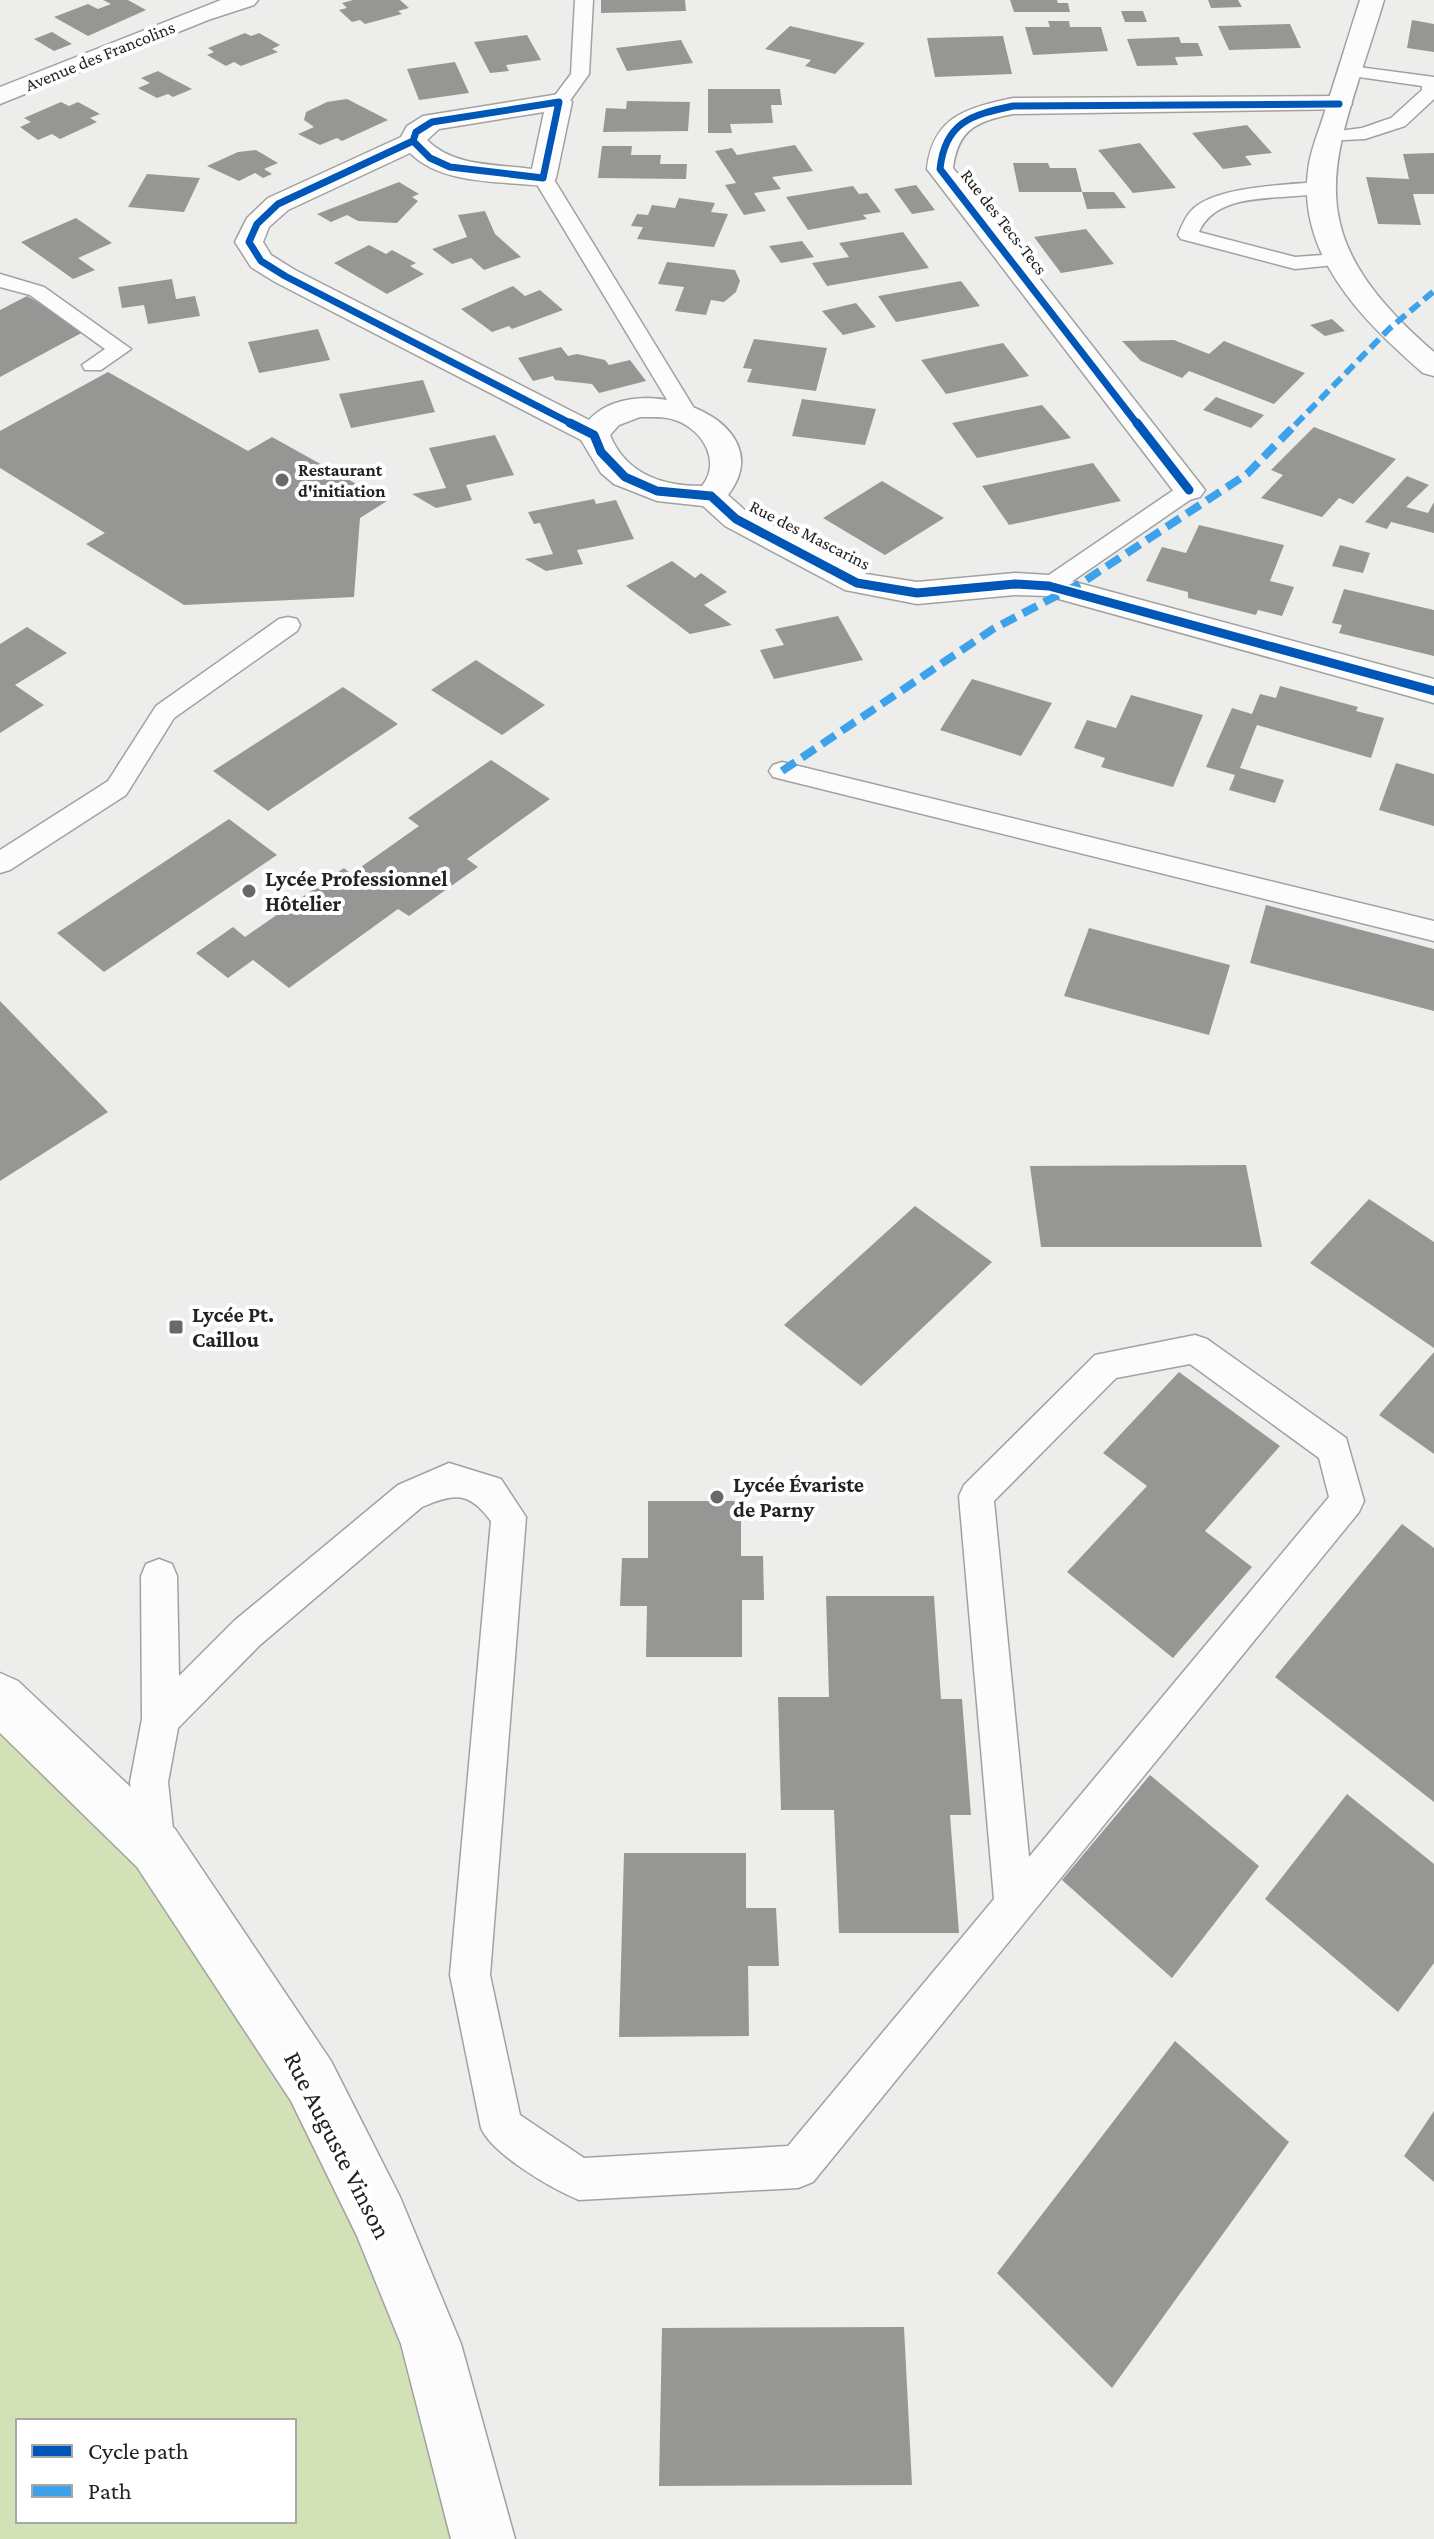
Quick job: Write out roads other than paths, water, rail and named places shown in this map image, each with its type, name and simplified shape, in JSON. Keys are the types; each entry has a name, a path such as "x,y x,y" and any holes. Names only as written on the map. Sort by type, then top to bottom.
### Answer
{"street":[{"name":"Avenue des Francolins","path":"0,96 199,15 246,0"},
{"path":"1372,0 1322,163 1318,188 1321,212 1337,260 1350,284 1389,329 1434,367"},
{"path":"413,141 430,158 450,167 543,178 559,102 432,122 416,132 413,141 278,204 257,224 249,242 261,261 285,276 594,435 598,450 610,466 631,480 678,497 711,496 725,478 722,444 709,429 686,413 659,407 632,409 609,417 594,435"},
{"name":"Rue des Tecs-Tecs","path":"1189,490 940,169 940,150 948,134 963,122 984,112 1013,106 1339,104"},
{"name":"Rue des Mascarins","path":"711,496 736,519 857,583 917,593 1015,584 1049,586 1434,691"},
{"name":"Rue Auguste Vinson","path":"0,1698 156,1848 311,2081 379,2218 431,2344 483,2539"}],"lane":[{"path":"559,102 580,74 584,0"},
{"path":"1330,137 1365,133 1398,122 1432,91 1430,82 1351,71"},
{"path":"543,178 686,413"},
{"path":"1318,188 1254,195 1206,208 1194,219 1188,235 1295,263 1337,260"},
{"path":"0,280 37,291 120,349 93,365"},
{"path":"1049,586 1189,490"},
{"path":"0,863 117,788 165,712 288,625"},
{"path":"782,771 1434,931"},
{"path":"161,1719 247,1633 410,1496 449,1479 489,1490 509,1517 470,1975 502,2128 579,2179 798,2167 1347,1501 1334,1449 1195,1349 1107,1365 976,1496 1014,1903"},
{"path":"156,1848 149,1782 161,1719 159,1576"}],"place":[{"name":"Restaurant d'initiation","path":"282,480"},
{"name":"Lycée Professionnel Hôtelier","path":"249,891"},
{"name":"Lycée Pt. Caillou","path":"176,1327"},
{"name":"Lycée Évariste de Parny","path":"717,1497"}]}
